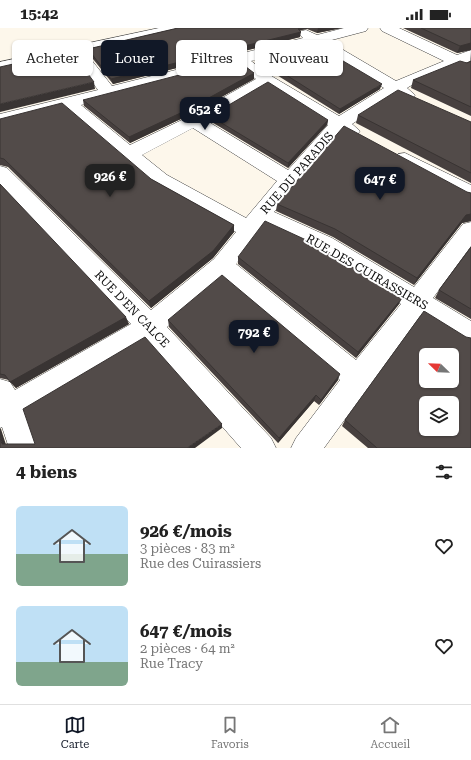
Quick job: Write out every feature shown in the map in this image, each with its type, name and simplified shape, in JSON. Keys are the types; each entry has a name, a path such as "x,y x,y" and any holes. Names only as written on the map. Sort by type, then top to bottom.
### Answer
{"street":[{"path":"93,47 179,28"},
{"path":"298,28 312,40 362,28"},
{"path":"387,28 466,61"},
{"path":"343,58 395,89 423,102"},
{"name":"RUE DU PARADIS","path":"3,405 150,326 222,266 254,222 339,124 395,89 466,61"},
{"path":"0,68 12,65"},
{"path":"247,65 267,80 339,124 367,139"},
{"path":"93,73 109,93"},
{"path":"0,120 176,75"},
{"path":"128,154 194,121 267,80"},
{"name":"RUE DES CUIRASSIERS","path":"67,102 160,180 254,222 324,244 418,300 471,334"},
{"path":"194,121 290,180"},
{"path":"388,150 471,194"},
{"name":"RUE D'EN CALCE","path":"0,173 150,326 261,448"},
{"path":"306,448 471,230"},
{"path":"222,266 359,379"},
{"path":"3,405 24,448"}],"building":[{"path":"178,28 299,28 298,29 301,32 269,40 255,40 255,43 247,45 247,40 176,40 176,63 168,65 168,40 127,40"},
{"path":"421,28 471,28 471,43 460,46"},
{"path":"101,46 101,66 93,56 93,48"},
{"path":"343,61 382,84 340,109 288,76 343,76"},
{"path":"460,61 467,63 471,61 471,107 413,80"},
{"path":"12,64 12,76 90,76 94,82 0,104 0,67"},
{"path":"247,68 254,73 187,110 129,137 83,100 176,76 247,76"},
{"path":"109,76 123,76 111,79"},
{"path":"268,82 328,120 288,163 210,116"},
{"path":"398,90 471,122 471,173 358,115"},
{"path":"62,103 151,179 234,225 213,251 149,301 4,159 0,158 0,119"},
{"path":"344,126 471,193 471,214 466,215 417,278 335,229 277,204"},
{"path":"0,184 126,317 10,382 5,375 0,374"},
{"path":"265,221 317,245 402,298 358,352 238,257"},
{"path":"471,247 471,309 439,290"},
{"path":"222,275 340,374 321,400 316,395 279,438 168,320"},
{"path":"424,311 466,337 471,338 471,448 377,448 345,420"},
{"path":"145,337 222,424 187,448 0,448 0,438 2,444 35,444 23,409"}]}
